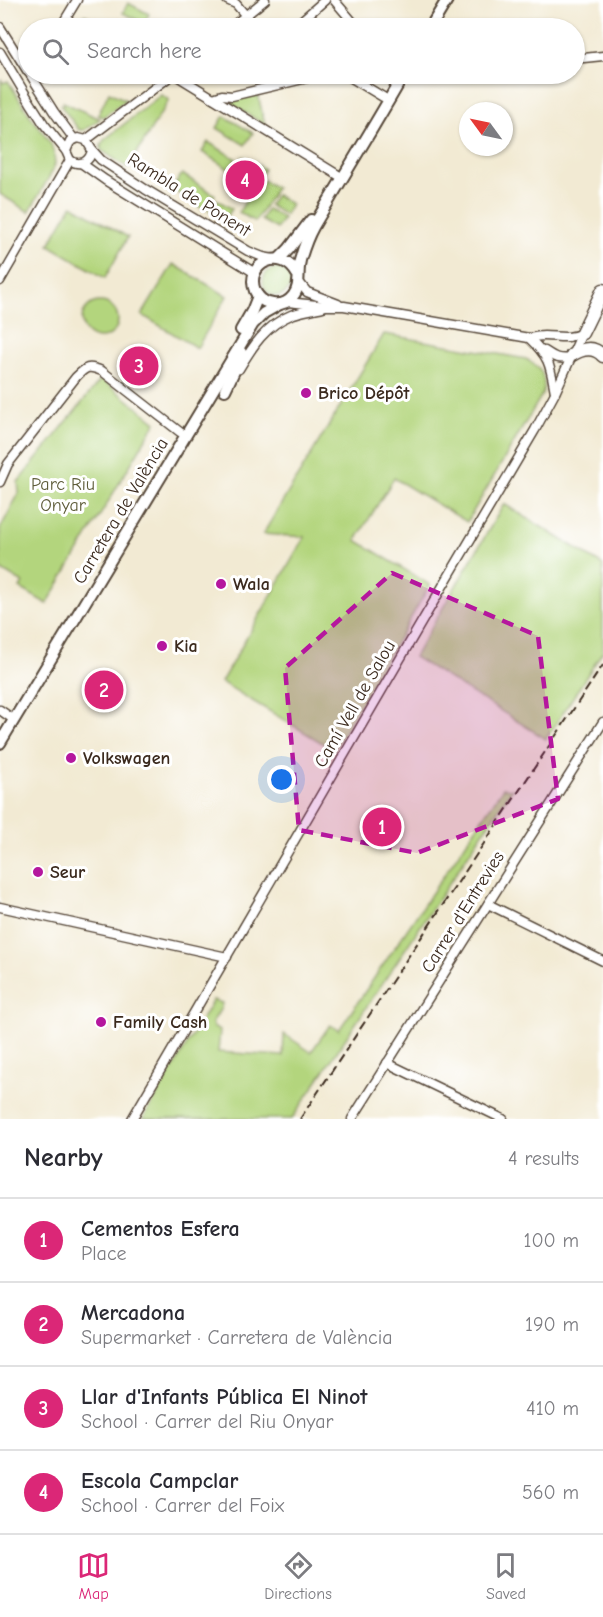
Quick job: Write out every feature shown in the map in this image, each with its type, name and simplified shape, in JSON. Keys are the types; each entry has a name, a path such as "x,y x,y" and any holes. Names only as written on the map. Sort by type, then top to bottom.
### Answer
{"highway":[{"path":"582,333 603,290"},
{"path":"572,355 583,349 590,349 603,356"}],"main road":[{"path":"430,18 441,0"},
{"path":"436,18 447,0"},
{"path":"276,259 307,228 391,84"},
{"path":"298,278 291,264 276,259 260,266 253,282 258,296 266,302 283,303 295,295 298,278 301,257 313,228 398,84"},
{"name":"Carretera de València","path":"0,733 5,713 180,432 248,319 258,296"},
{"name":"Carretera de València","path":"0,743 253,324 264,313 283,303"},
{"path":"225,390 237,365 242,343"}],"street":[{"path":"66,18 77,0"},
{"path":"227,0 236,4 246,16"},
{"path":"243,18 265,0"},
{"path":"305,18 326,0"},
{"path":"334,0 349,18"},
{"path":"0,27 18,56"},
{"path":"0,52 18,82"},
{"path":"585,57 603,56"},
{"path":"19,84 70,160 77,164 81,163 89,159 92,150 86,140 78,138 70,142 66,151"},
{"path":"36,84 74,139"},
{"path":"86,140 160,84"},
{"path":"190,84 338,175"},
{"path":"213,98 222,95 232,96 279,84"},
{"path":"362,84 383,97"},
{"name":"Rambla de Ponent","path":"92,150 101,160 145,189 231,241 263,258 276,259"},
{"path":"0,281 70,160"},
{"name":"Rambla de Ponent","path":"81,163 255,273"},
{"path":"298,278 307,292 344,306"},
{"path":"283,303 344,306 529,338 574,337 582,333"},
{"path":"225,390 257,341 271,327 290,315 327,306"},
{"name":"Camí Vell de Salou","path":"132,1119 524,449 555,393 582,333"},
{"path":"529,338 550,363 555,393"},
{"path":"539,348 560,360 572,355 566,343 556,338"},
{"path":"0,482 4,462 76,377 84,369 90,367 102,371 180,432"},
{"name":"Carrer d'Entrevies","path":"352,1119 602,727"},
{"path":"488,904 603,961"},
{"path":"0,907 227,957"},
{"path":"387,1063 503,1119"}],"highlighted area":[{"path":"392,573 538,636 558,799 417,853 299,830 285,668"}],"green space":[{"path":"128,3 149,14 147,18 134,18 123,13"},
{"path":"1,79 3,83 8,81 51,144 54,154 55,164 52,172 29,212 0,194"},
{"path":"109,92 126,100 103,117 98,115"},
{"path":"257,94 265,125 225,100"},
{"path":"161,95 169,100 128,168 101,150 104,140"},
{"path":"63,102 100,119 84,130 79,130 61,106"},
{"path":"224,116 253,133 245,145 217,128"},
{"path":"208,142 236,159 230,170 202,152"},
{"path":"243,157 264,169 259,178 276,188 255,222 239,212 256,183 235,170"},
{"path":"182,174 215,195 205,210 172,189"},
{"path":"276,195 291,204 285,215 269,205"},
{"path":"216,199 232,209 225,219 209,210"},
{"path":"72,205 128,237 105,278 49,245"},
{"path":"267,209 283,218 277,229 261,220"},
{"path":"173,264 227,296 197,348 142,315"},
{"path":"277,268 287,272 291,282 287,292 277,296 267,292 263,282 267,272"},
{"path":"100,302 113,307 118,320 113,333 100,338 87,333 82,320 87,307"},
{"path":"384,334 526,359 542,373 544,387 543,393 467,522 394,478 356,540 430,585 334,750 221,682 305,537 263,534"},
{"name":"Parc Riu Onyar","path":"101,379 156,422 47,604 20,588 23,583 0,569 0,529 19,493 18,482"},
{"path":"504,504 603,565 603,651 546,739 414,657"},
{"path":"503,788 512,789 292,1119 143,1119 213,1000 222,1003 212,1023 214,1028 220,1030 218,1052 283,1056 284,1034 311,1052 330,1025 339,1030"}],"railway":[{"path":"300,1119 603,665"}],"place":[{"name":"Escola Campclar","path":"245,180"},
{"name":"Llar d'Infants Pública El Ninot","path":"139,366"},
{"name":"Brico Dépôt","path":"306,393"},
{"name":"Wala","path":"221,584"},
{"name":"Kia","path":"162,646"},
{"name":"Mercadona","path":"104,690"},
{"name":"Volkswagen","path":"71,758"},
{"name":"Cementos Esfera","path":"382,827"},
{"name":"Seur","path":"38,872"},
{"name":"Family Cash","path":"101,1022"}]}
